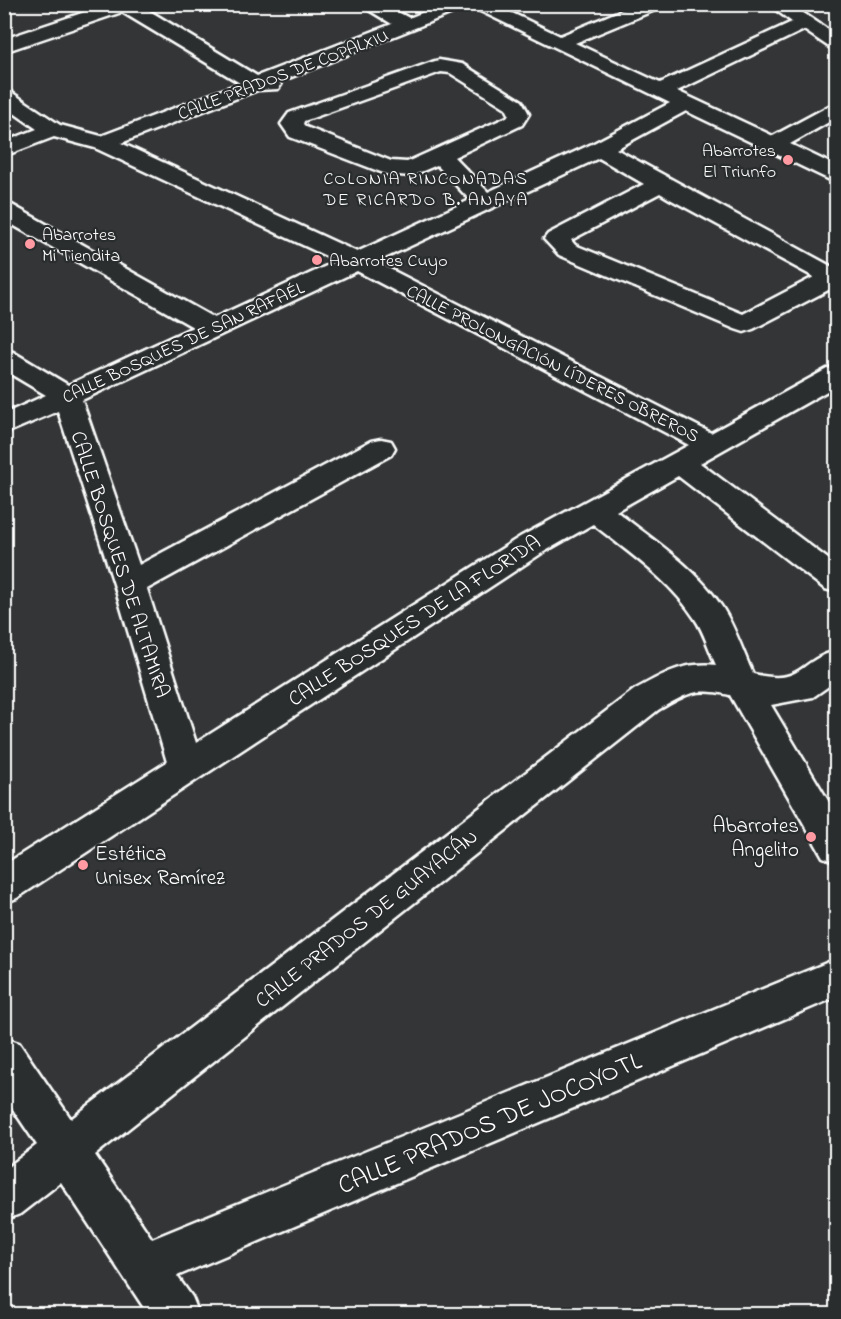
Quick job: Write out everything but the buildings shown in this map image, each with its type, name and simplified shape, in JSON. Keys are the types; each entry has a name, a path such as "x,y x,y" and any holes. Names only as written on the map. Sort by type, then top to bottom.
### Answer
{"street":[{"path":"368,4 408,25"},
{"name":"CALLE PRADOS DE COPALXIU","path":"103,142 462,4"},
{"path":"477,4 837,174"},
{"path":"559,43 653,4"},
{"path":"777,4 837,43"},
{"path":"4,46 124,5 256,84 296,87"},
{"path":"660,91 805,23"},
{"path":"439,66 455,68 515,105 519,114 515,121 411,169 394,169 298,132 292,124 296,117 346,99 439,66"},
{"path":"316,92 346,99"},
{"name":"CALLE PROLONGACIÓN LÍDERES OBREROS","path":"4,96 52,130 103,142 356,261 712,446"},
{"name":"CALLE BOSQUES DE SAN RAFAÉL","path":"4,425 600,149 686,103"},
{"path":"774,144 837,110"},
{"path":"4,150 52,130"},
{"path":"600,149 660,184 835,278"},
{"path":"439,155 485,203"},
{"path":"660,184 556,239 567,250 744,324 835,278"},
{"path":"4,210 213,328"},
{"path":"4,358 67,396"},
{"name":"CALLE BOSQUES DE LA FLORIDA","path":"4,886 490,570 594,508 712,446 828,390"},
{"name":"CALLE BOSQUES DE ALTAMIRA","path":"67,396 130,584 186,768"},
{"path":"130,584 381,448"},
{"path":"680,463 837,581"},
{"path":"594,508 669,568 691,590 710,615 741,684 837,846"},
{"name":"CALLE PRADOS DE GUAYACÁN","path":"4,1198 646,700 685,678 714,678 773,692 801,688 837,664"},
{"name":"CALLE PRADOS DE JOCOYOTL","path":"142,1267 837,978"},
{"path":"4,1058 175,1314"}],"place":[{"name":"Abarrotes El Triunfo","path":"788,160"},
{"name":"Abarrotes Mi Tiendita","path":"30,244"},
{"name":"Abarrotes Cuyo","path":"317,260"},
{"name":"Abarrotes Angelito","path":"811,837"},
{"name":"Estética Unisex Ramírez","path":"83,865"}],"district":[{"name":"COLONIA RINCONADAS DE RICARDO B. ANAYA","path":"426,188"}]}
